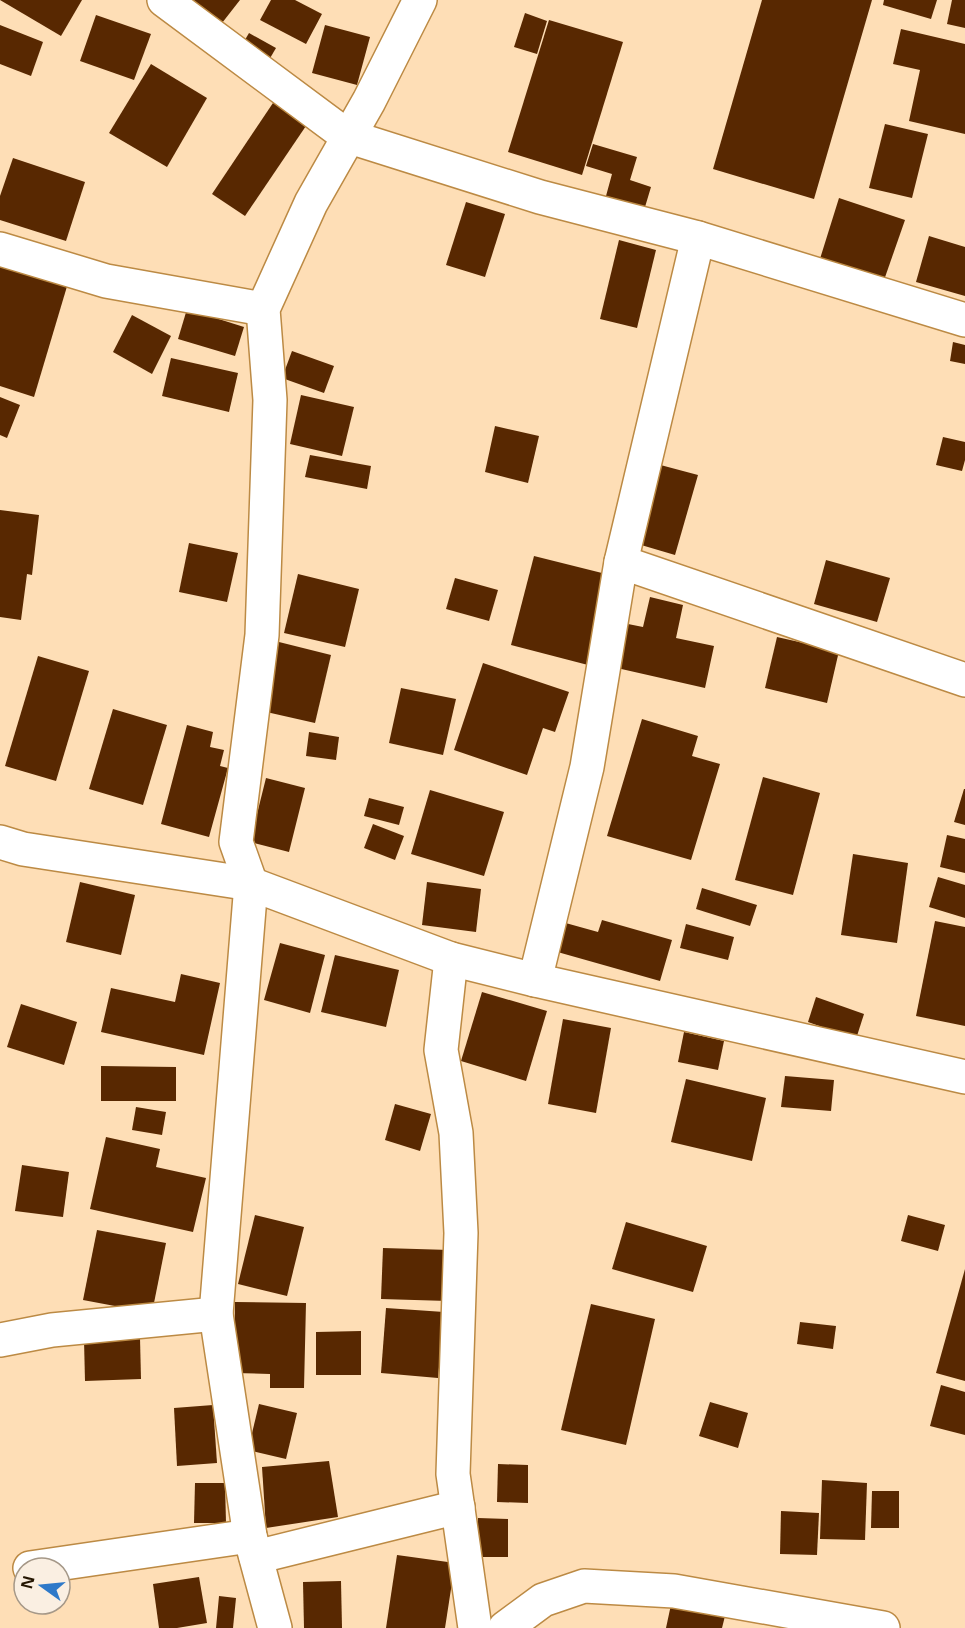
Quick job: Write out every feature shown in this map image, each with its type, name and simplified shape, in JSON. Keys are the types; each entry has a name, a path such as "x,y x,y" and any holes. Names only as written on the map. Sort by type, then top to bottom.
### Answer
{"street":[{"path":"165,0 347,136 540,197 698,238 965,320"},
{"path":"275,1628 253,1546 216,1314 251,884 236,842 262,635 270,400 263,309 310,203 369,101 420,0"},
{"path":"535,980 587,767 621,562 698,238"},
{"path":"0,249 106,281 263,309"},
{"path":"621,562 965,680"},
{"path":"0,842 23,849 251,884 451,958 535,980 965,1077"},
{"path":"451,958 441,1050 456,1133 461,1233 453,1474 475,1628"},
{"path":"0,1340 52,1330 216,1314"},
{"path":"72,1564 253,1546 458,1507"},
{"path":"505,1628 543,1600 584,1586 674,1591 883,1628"}],"building":[{"path":"0,0 82,0 61,36"},
{"path":"192,0 240,0 222,23"},
{"path":"271,0 295,0 322,14 306,44 260,20"},
{"path":"762,0 872,0 814,199 713,169"},
{"path":"884,0 937,0 931,19 883,5"},
{"path":"952,0 965,0 965,28 947,24"},
{"path":"525,13 547,21 537,54 514,47"},
{"path":"96,15 151,34 134,80 80,61"},
{"path":"549,20 623,42 582,175 508,152"},
{"path":"0,25 43,42 31,76 0,64"},
{"path":"325,25 370,37 357,85 312,73"},
{"path":"901,29 965,44 965,134 909,121 920,70 893,64"},
{"path":"249,33 276,48 266,65 239,50"},
{"path":"151,64 207,98 167,167 109,133"},
{"path":"277,97 310,120 245,216 212,194"},
{"path":"885,124 928,134 912,198 869,188"},
{"path":"593,144 637,157 630,180 651,187 645,207 606,196 612,174 586,166"},
{"path":"13,158 85,182 66,241 0,220 0,196"},
{"path":"839,198 905,220 883,283 819,262"},
{"path":"466,202 505,214 485,277 446,265"},
{"path":"929,236 965,247 965,296 916,282"},
{"path":"619,240 656,250 637,328 600,319"},
{"path":"0,263 68,283 34,397 0,386"},
{"path":"187,309 244,327 235,356 178,339"},
{"path":"132,315 171,336 152,374 113,352"},
{"path":"953,342 965,345 965,364 950,361"},
{"path":"292,351 334,366 324,393 282,378"},
{"path":"171,358 238,373 229,412 162,396"},
{"path":"301,395 354,407 342,456 290,444"},
{"path":"0,397 20,405 7,438 0,435"},
{"path":"495,426 539,436 528,483 485,472"},
{"path":"943,437 965,442 965,460 962,471 936,465"},
{"path":"310,455 371,466 367,489 305,477"},
{"path":"653,463 698,475 675,555 631,542"},
{"path":"0,510 39,515 32,575 27,574 21,620 0,617"},
{"path":"189,543 238,553 227,602 179,592"},
{"path":"534,556 610,575 588,665 511,645"},
{"path":"826,560 890,578 877,622 814,604"},
{"path":"298,574 359,589 345,647 284,633"},
{"path":"455,578 498,590 489,621 446,609"},
{"path":"650,597 683,605 676,638 714,646 705,688 617,668 628,624 643,627"},
{"path":"777,637 839,651 827,703 765,688"},
{"path":"279,642 331,655 315,723 262,711"},
{"path":"38,656 89,671 56,781 5,766"},
{"path":"483,663 569,692 555,732 543,728 527,775 454,750"},
{"path":"401,688 456,699 443,755 389,743"},
{"path":"113,709 167,725 143,805 89,789"},
{"path":"642,719 698,736 692,756 720,764 691,860 607,836"},
{"path":"187,725 213,732 210,747 224,750 220,766 228,768 209,837 161,824"},
{"path":"309,732 339,737 336,760 306,756"},
{"path":"763,777 820,793 793,895 735,880"},
{"path":"266,778 305,788 289,852 250,842"},
{"path":"965,789 965,825 954,822"},
{"path":"430,790 504,812 484,876 411,854"},
{"path":"369,798 404,807 399,825 364,816"},
{"path":"373,824 404,836 395,860 364,848"},
{"path":"947,835 965,839 965,873 940,867"},
{"path":"853,854 908,863 897,943 841,935"},
{"path":"938,877 965,885 965,918 929,907"},
{"path":"80,882 135,895 121,955 66,942"},
{"path":"427,882 481,889 476,932 422,925"},
{"path":"702,888 757,905 750,926 696,909"},
{"path":"602,920 672,940 660,981 554,951 562,922 598,932"},
{"path":"935,921 965,927 965,1026 916,1016"},
{"path":"686,924 734,937 728,960 680,948"},
{"path":"280,943 325,955 310,1013 264,1000"},
{"path":"335,955 399,970 386,1027 321,1012"},
{"path":"181,974 220,983 204,1055 101,1032 111,988 175,1002"},
{"path":"482,992 547,1011 526,1081 461,1061"},
{"path":"816,997 864,1014 856,1039 808,1022"},
{"path":"21,1004 77,1022 64,1065 7,1047"},
{"path":"563,1019 611,1028 596,1113 548,1104"},
{"path":"684,1032 724,1041 718,1070 678,1062"},
{"path":"101,1066 176,1067 176,1101 101,1101"},
{"path":"785,1076 834,1080 831,1111 781,1107"},
{"path":"686,1079 766,1098 752,1161 671,1142"},
{"path":"395,1104 431,1114 420,1151 385,1140"},
{"path":"136,1107 166,1112 162,1135 132,1130"},
{"path":"106,1137 160,1149 156,1167 206,1178 193,1232 90,1209"},
{"path":"22,1165 69,1172 63,1217 15,1211"},
{"path":"255,1215 304,1227 287,1296 238,1284"},
{"path":"908,1215 945,1225 938,1251 901,1241"},
{"path":"626,1222 707,1246 693,1292 612,1269"},
{"path":"97,1230 166,1243 152,1313 83,1300"},
{"path":"383,1248 450,1250 448,1301 381,1299"},
{"path":"965,1269 965,1381 936,1373"},
{"path":"235,1302 306,1303 304,1388 270,1388 270,1374 234,1373"},
{"path":"591,1304 655,1319 626,1445 561,1430"},
{"path":"386,1308 444,1312 438,1378 381,1373"},
{"path":"800,1322 836,1326 833,1349 797,1344"},
{"path":"361,1331 361,1375 316,1375 316,1332"},
{"path":"140,1338 141,1379 85,1381 84,1340"},
{"path":"941,1385 965,1392 965,1435 930,1426"},
{"path":"710,1402 748,1413 738,1448 699,1436"},
{"path":"259,1404 297,1413 286,1459 248,1450"},
{"path":"213,1405 217,1463 177,1466 174,1408"},
{"path":"329,1461 338,1517 266,1528 262,1467"},
{"path":"498,1464 528,1465 528,1503 497,1502"},
{"path":"822,1480 867,1483 865,1540 820,1539"},
{"path":"195,1483 225,1483 226,1523 194,1523"},
{"path":"872,1491 899,1491 899,1528 871,1528"},
{"path":"781,1511 819,1513 817,1555 780,1554"},
{"path":"478,1518 508,1519 508,1557 477,1557"},
{"path":"397,1555 455,1563 445,1628 386,1628"},
{"path":"199,1577 207,1623 177,1628 159,1628 153,1584"},
{"path":"341,1581 342,1628 304,1628 303,1582"},
{"path":"219,1596 236,1598 233,1628 216,1628"},
{"path":"672,1600 726,1612 722,1628 666,1628"}]}
